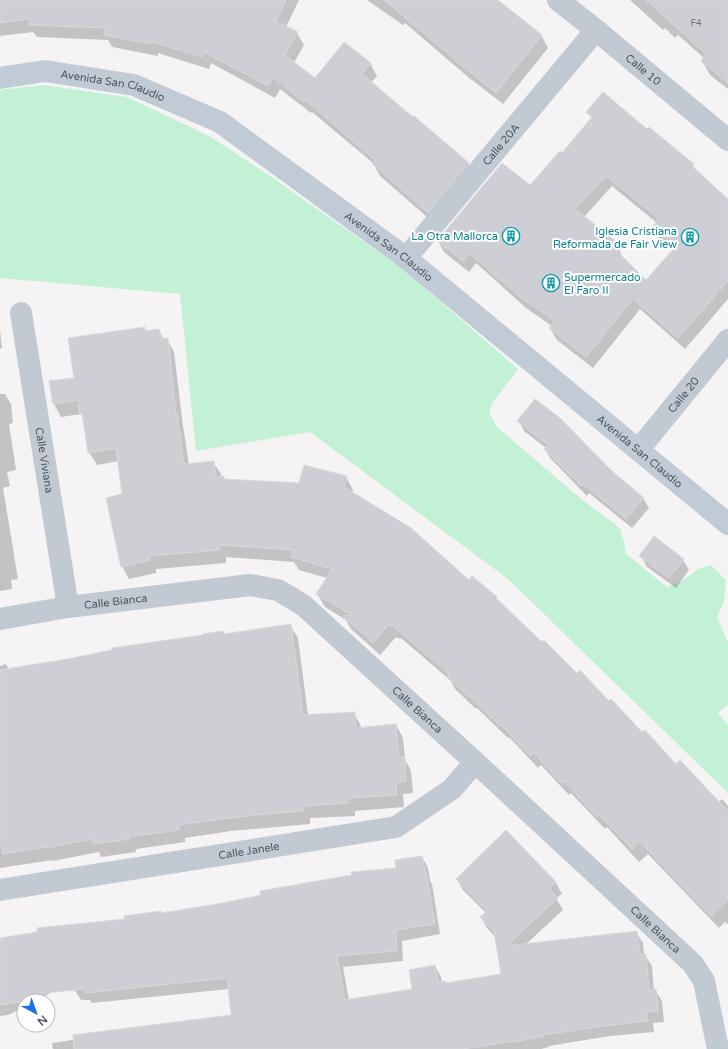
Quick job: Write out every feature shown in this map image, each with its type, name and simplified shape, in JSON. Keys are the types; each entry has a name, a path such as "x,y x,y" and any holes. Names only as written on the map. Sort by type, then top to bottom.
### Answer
{"street":[{"name":"Calle 10","path":"558,0 728,140"},
{"name":"Calle 20A","path":"406,258 596,30"},
{"name":"Avenida San Claudio","path":"0,78 45,71 134,85 220,122 406,258 728,524"},
{"name":"Calle Viviana","path":"21,314 68,607"},
{"name":"Calle 20","path":"639,449 728,340"},
{"name":"Calle Bianca","path":"0,619 68,607 250,585 278,590 302,605 476,762 693,964 704,981 718,1049"},
{"name":"Calle Janele","path":"0,890 396,827 452,789 476,762"}],"green space":[{"path":"44,85 127,97 209,136 273,178 404,270 518,369 493,402 489,412 497,427 581,499 620,528 626,554 667,587 682,581 698,569 711,565 726,580 724,601 717,617 728,643 728,704 718,713 728,725 728,793 508,579 310,432 196,451 180,294 0,278 0,90"}],"building":[{"path":"0,0 286,0 276,21 298,32 285,55 315,78 344,42 371,63 362,74 469,163 428,213 372,163 375,160 305,100 303,102 273,77 268,86 204,52 202,57 152,42 151,44 104,35 105,28 29,25 29,19 0,23"},
{"path":"384,0 498,0 542,35 496,93"},
{"path":"646,0 728,0 728,83 701,61 706,54"},
{"path":"603,92 647,129 649,127 694,164 692,166 728,199 728,281 678,338 633,299 586,357 549,328 555,321 519,296 469,253 463,261 437,241 502,163 530,185 560,151 562,153 592,117 586,112","holes":["606,176 659,219 652,227 675,247 646,280 612,246 616,241 575,209"]},
{"path":"145,327 145,331 159,329 161,339 168,338 176,415 184,464 214,461 216,477 224,476 224,479 299,483 304,465 347,476 344,487 411,528 469,580 472,576 497,597 496,598 542,642 544,640 577,673 580,670 609,701 611,699 642,732 645,730 676,764 680,760 728,811 728,900 711,916 640,842 632,849 599,815 597,817 564,781 561,783 534,753 530,756 501,725 500,726 447,676 449,674 393,626 392,627 389,624 373,643 343,616 351,615 316,594 332,569 291,557 293,550 219,545 220,550 149,556 150,560 121,567 106,498 122,494 116,448 88,453 82,413 79,413 78,400 53,404 49,381 74,378 68,338"},
{"path":"535,399 560,418 612,471 644,498 626,519 583,484 581,486 544,449 548,445 517,421"},
{"path":"654,536 684,559 669,578 639,556"},
{"path":"291,624 303,715 355,712 356,728 396,724 399,757 405,757 406,781 396,782 397,795 348,798 348,803 303,806 303,811 254,815 178,825 179,830 129,837 130,839 93,844 92,839 3,854 0,838 0,670 73,658 112,650 112,648 223,631 224,634"},
{"path":"506,830 556,882 549,889 558,898 506,946 637,931 640,954 646,954 649,990 656,989 658,1011 647,1012 648,1021 543,1035 544,1036 514,1042 463,1049 74,1049 73,1035 231,1015 227,978 85,993 84,989 43,993 16,993 16,1003 0,1005 0,938 37,932 37,928 125,919 124,916 161,911 161,913 218,904 261,895 260,891 352,875 351,872 396,868 395,860 422,856 435,924 396,930 397,951 337,956 345,1000 412,989 409,970 435,965 438,982 445,981 446,983 501,974 494,932 480,917 487,911 456,879"}],"place":[{"name":"La Otra Mallorca","path":"511,236"},
{"name":"Iglesia Cristiana Reformada de Fair View","path":"690,237"},
{"name":"Supermercado El Faro II","path":"551,283"}]}
